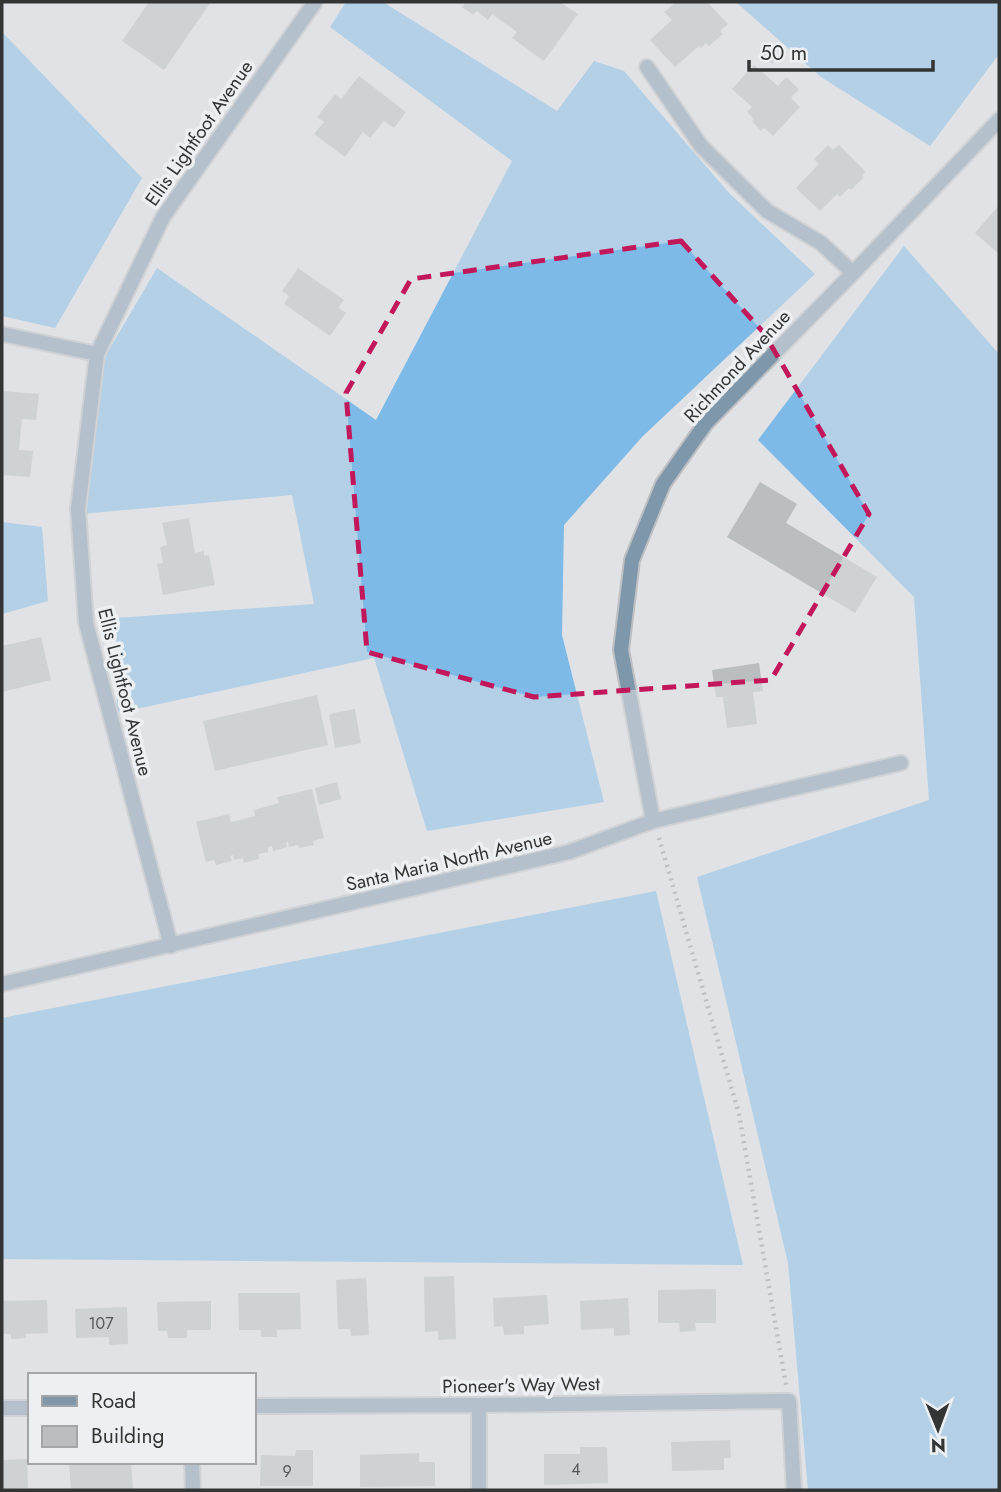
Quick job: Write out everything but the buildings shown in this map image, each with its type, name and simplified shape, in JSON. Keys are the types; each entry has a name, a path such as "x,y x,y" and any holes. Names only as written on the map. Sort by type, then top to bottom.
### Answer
{"street":[{"name":"Ellis Lightfoot Avenue","path":"171,946 86,623 78,509 97,354 163,218 315,2"},
{"path":"647,67 710,156 767,211 821,243 853,273"},
{"name":"Richmond Avenue","path":"653,821 621,650 632,560 663,484 706,423 999,120"},
{"path":"2,334 97,354"},
{"name":"Santa Maria North Avenue","path":"2,984 569,852 653,821 901,763"},
{"path":"789,1401 794,1490"},
{"name":"Pioneer's Way West","path":"256,1406 789,1401"},
{"path":"479,1405 479,1490"},
{"path":"2,1408 28,1408"},
{"path":"192,1464 193,1490"}],"path":[{"path":"653,821 738,1114 789,1401"}],"highlighted area":[{"path":"681,241 764,333 869,514 771,680 534,697 367,652 346,393 411,279"}],"shaded area":[{"path":"346,2 383,2 557,111 594,61 624,71 729,193 815,274 642,437 564,525 562,635 604,802 427,831 374,658 117,713 116,618 314,604 292,495 81,514 86,389 157,268 376,420 512,161 330,27"},
{"path":"736,2 999,2 999,54 930,146 821,77"},
{"path":"2,32 142,178 55,328 2,316"},
{"path":"904,246 999,354 999,1490 808,1490 788,1263 697,877 929,800 914,597 758,440"},
{"path":"2,522 42,527 48,601 2,614"},
{"path":"656,891 743,1265 2,1259 2,1018"}]}
